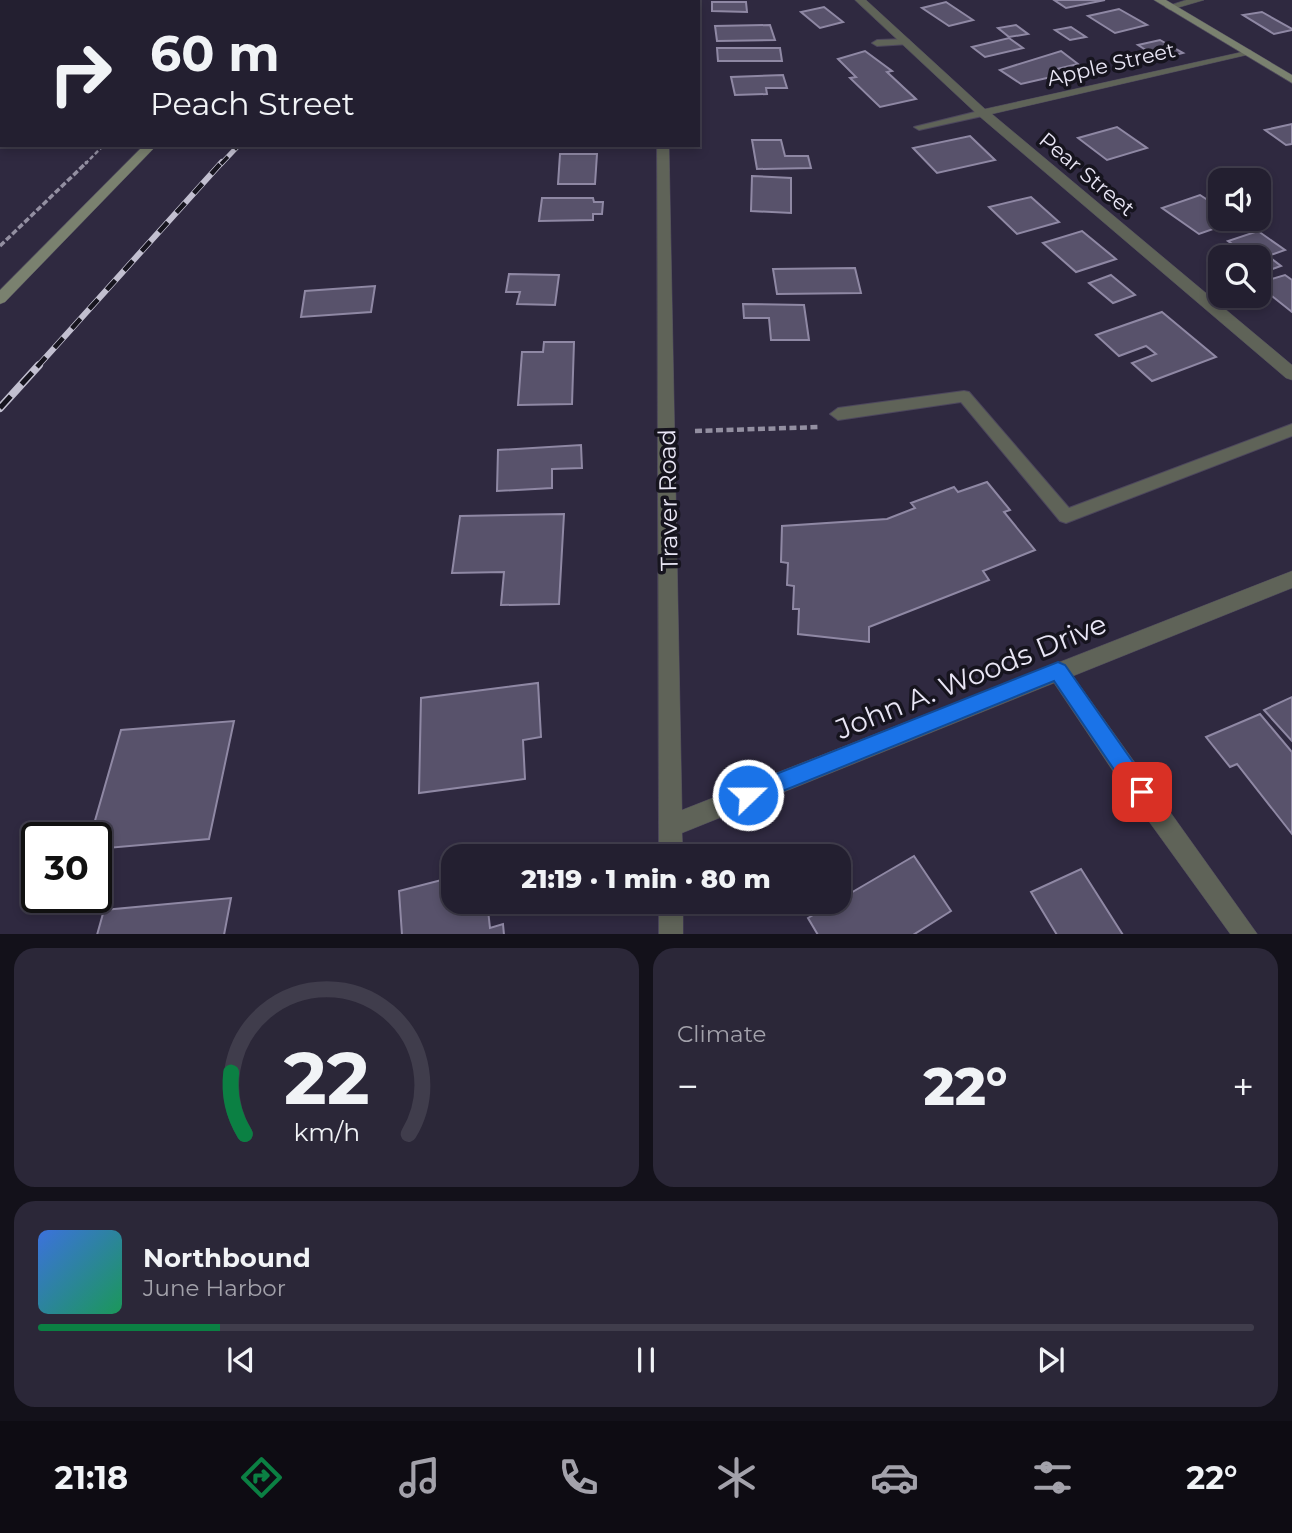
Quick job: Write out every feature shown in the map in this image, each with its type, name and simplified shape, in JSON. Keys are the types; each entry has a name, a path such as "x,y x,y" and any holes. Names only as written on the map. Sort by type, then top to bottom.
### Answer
{"main road":[{"path":"1164,3 1292,80"},
{"path":"0,299 149,147"}],"street":[{"name":"Pear Street","path":"860,0 983,113 1292,374"},
{"path":"1164,3 1199,0"},
{"name":"Apple Street","path":"983,113 1247,52"},
{"name":"Traver Road","path":"663,147 671,844"},
{"name":"John A. Woods Drive","path":"670,826 1292,579"},
{"path":"1058,671 1127,772 1246,934"},
{"path":"671,914 671,934"}],"lane":[{"path":"877,43 906,42"},
{"path":"919,127 983,113"},
{"path":"834,420 964,396 1066,516 1292,430"}],"path":[{"path":"0,246 102,147"},
{"path":"695,431 834,420"}],"building":[{"path":"1054,0 1105,0 1066,8"},
{"path":"712,2 746,2 747,12 712,11"},
{"path":"946,2 973,20 949,26 922,8"},
{"path":"824,7 843,22 820,28 801,12"},
{"path":"1119,9 1147,25 1115,33 1088,16"},
{"path":"1262,12 1292,30 1274,34 1243,15"},
{"path":"770,25 775,40 717,41 715,26"},
{"path":"1016,25 1028,34 1009,37 998,28"},
{"path":"1071,27 1086,37 1070,40 1055,30"},
{"path":"1009,38 1023,48 985,57 972,47"},
{"path":"1160,40 1183,53 1160,59 1138,45"},
{"path":"717,48 780,48 782,61 718,61"},
{"path":"865,51 892,71 887,72 916,99 880,107 850,78 856,77 838,59"},
{"path":"1061,51 1078,64 1053,70 1060,75 1021,84 1000,70"},
{"path":"783,75 787,88 766,88 767,94 735,95 731,77"},
{"path":"1292,124 1292,144 1286,145 1265,130"},
{"path":"1117,127 1147,148 1107,160 1078,138"},
{"path":"970,136 995,160 937,173 913,148"},
{"path":"752,140 781,140 785,156 808,156 811,168 757,169"},
{"path":"560,154 597,154 595,184 558,184"},
{"path":"752,176 791,178 791,213 751,211"},
{"path":"1200,195 1208,200 1208,231 1199,234 1162,208"},
{"path":"1031,197 1059,222 1017,234 989,207"},
{"path":"542,198 593,198 594,202 603,202 602,214 593,214 593,220 539,221"},
{"path":"1082,231 1116,259 1076,272 1043,243"},
{"path":"1258,231 1285,250 1271,255 1271,245 1234,245 1228,241"},
{"path":"1271,258 1281,266 1271,269"},
{"path":"855,268 861,293 777,294 773,269"},
{"path":"509,274 559,275 555,305 517,304 520,292 506,292"},
{"path":"1111,275 1135,295 1113,303 1089,283"},
{"path":"1285,275 1292,280 1292,312 1271,295 1271,279"},
{"path":"375,286 371,312 301,317 305,291"},
{"path":"743,304 804,305 809,340 771,340 769,318 744,318"},
{"path":"1162,312 1216,357 1152,381 1132,363 1156,354 1146,346 1119,356 1096,335"},
{"path":"544,342 574,342 572,404 518,405 522,352 543,352"},
{"path":"581,445 582,468 552,469 552,488 497,491 498,450"},
{"path":"987,482 1010,510 1004,512 1035,550 983,571 989,580 869,627 869,642 798,634 799,609 793,609 794,586 787,585 788,563 781,562 782,526 887,519 915,508 911,503 954,487 958,492"},
{"path":"564,514 559,604 501,605 504,572 452,573 460,516"},
{"path":"538,683 541,737 523,740 525,779 419,793 421,698"},
{"path":"1292,697 1292,741 1264,710"},
{"path":"1260,714 1292,752 1292,834 1237,764 1230,767 1206,737"},
{"path":"234,721 209,839 112,848 112,822 95,822 121,730"},
{"path":"914,856 951,911 915,934 817,934 808,918 815,914 851,914 851,893"},
{"path":"1081,869 1122,934 1056,934 1031,892"},
{"path":"441,880 441,914 488,914 490,928 503,924 504,934 402,934 399,891"},
{"path":"231,898 224,934 97,934 103,913 112,913 112,909"}],"railway":[{"path":"221,164 237,147"},
{"path":"37,367 222,162"},
{"path":"0,408 39,365"}],"route":[{"path":"748,795 1058,671 1142,792"}]}
